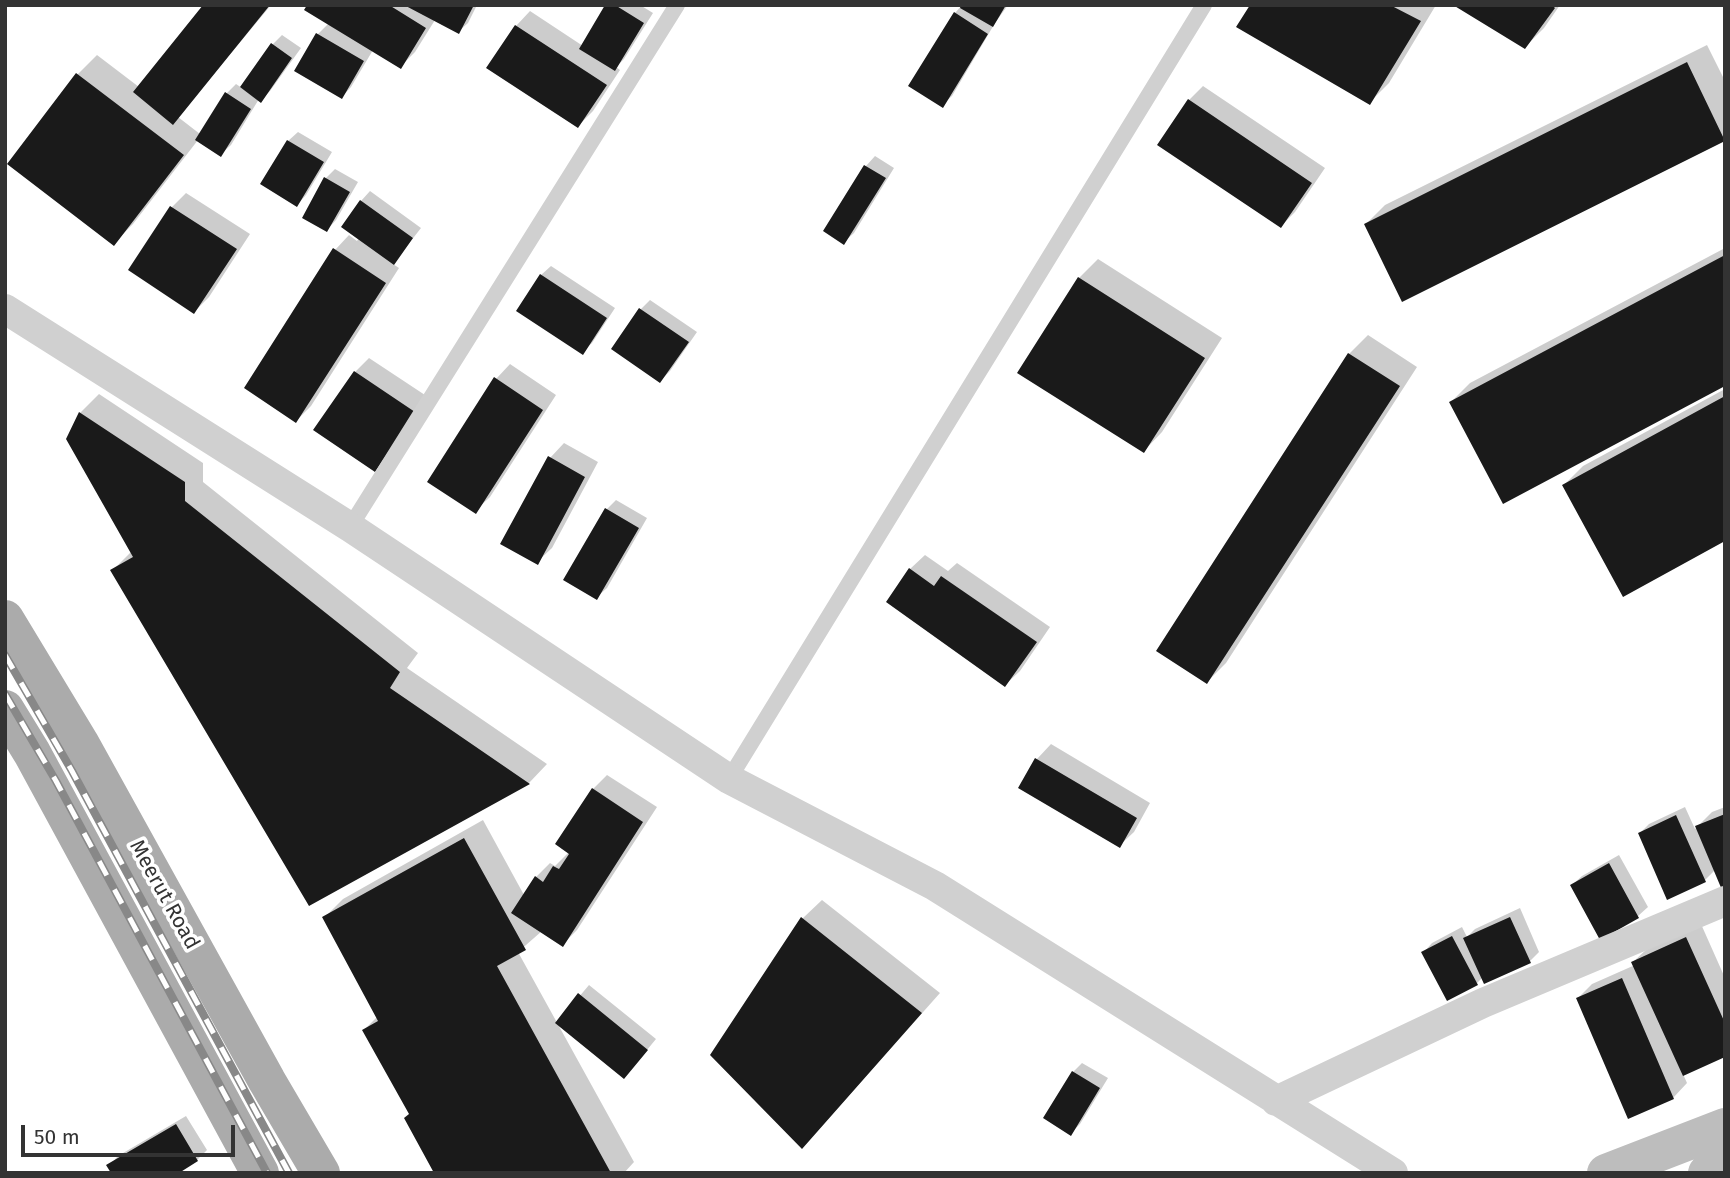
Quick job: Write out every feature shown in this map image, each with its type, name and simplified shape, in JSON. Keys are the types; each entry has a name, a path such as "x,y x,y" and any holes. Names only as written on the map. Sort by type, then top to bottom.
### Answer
{"main road":[{"name":"Meerut Road","path":"5,619 80,743 267,1081 321,1173"},
{"path":"5,709 32,753 260,1173"}],"street":[{"path":"5,309 350,527 729,779 935,887 1392,1173"},
{"path":"1276,1101 1483,1003 1725,901"},
{"path":"1606,1173 1725,1127"},
{"path":"1707,1173 1725,1165"}],"lane":[{"path":"350,527 677,5"},
{"path":"729,779 1204,5"}],"building":[{"path":"203,5 270,5 173,125 133,92"},
{"path":"307,5 389,5 426,28 401,69 304,10"},
{"path":"404,5 474,5 459,34"},
{"path":"605,5 615,5 644,23 615,71 579,49"},
{"path":"961,5 1006,5 993,27 960,8"},
{"path":"1250,5 1390,5 1421,21 1370,105 1236,27"},
{"path":"1453,5 1552,5 1555,8 1525,49"},
{"path":"954,12 988,34 943,108 908,86"},
{"path":"515,25 607,85 578,128 486,68"},
{"path":"316,33 364,61 342,99 294,71"},
{"path":"271,43 292,58 261,103 240,87"},
{"path":"1687,62 1725,141 1402,302 1364,224"},
{"path":"76,73 184,155 114,246 7,164"},
{"path":"225,92 251,109 221,157 195,140"},
{"path":"1188,99 1312,183 1281,228 1157,145"},
{"path":"287,140 324,162 297,207 260,184"},
{"path":"864,165 886,178 844,245 823,231"},
{"path":"324,177 350,192 327,232 302,218"},
{"path":"360,200 413,238 394,265 341,227"},
{"path":"170,206 237,249 194,314 128,270"},
{"path":"333,248 386,283 296,423 244,388"},
{"path":"1725,255 1725,386 1503,504 1449,402"},
{"path":"540,274 607,318 583,355 516,311"},
{"path":"1078,277 1205,358 1144,453 1017,373"},
{"path":"639,308 689,342 660,383 611,349"},
{"path":"1348,353 1400,386 1207,684 1156,651"},
{"path":"354,371 415,412 375,472 313,430"},
{"path":"494,377 543,410 476,514 427,482"},
{"path":"1725,396 1725,541 1623,597 1562,485"},
{"path":"79,412 185,482 185,501 400,672 390,688 530,784 309,906 110,570 133,557 66,439"},
{"path":"548,456 585,477 538,565 500,544"},
{"path":"605,508 639,528 597,600 563,580"},
{"path":"909,568 934,586 941,576 1037,642 1005,687 886,602"},
{"path":"1035,758 1137,818 1120,848 1018,788"},
{"path":"592,788 643,822 563,947 511,913 535,876 543,882 553,866 559,869 569,854 555,844"},
{"path":"1725,814 1725,888 1722,890 1695,826"},
{"path":"1676,815 1706,882 1667,900 1638,833"},
{"path":"464,838 526,950 497,966 611,1173 434,1173 404,1118 409,1114 362,1030 378,1021 322,917"},
{"path":"1609,863 1639,918 1600,940 1570,885"},
{"path":"801,917 922,1013 802,1149 710,1055"},
{"path":"1510,917 1531,963 1484,984 1463,938"},
{"path":"1452,936 1478,985 1447,1001 1421,952"},
{"path":"1686,937 1725,1023 1725,1057 1683,1076 1631,962"},
{"path":"1622,978 1674,1099 1628,1119 1576,998"},
{"path":"578,993 648,1050 624,1079 555,1023"},
{"path":"1072,1071 1100,1088 1071,1136 1043,1118"},
{"path":"176,1124 198,1161 179,1173 111,1173 106,1165"}],"railway":[{"path":"5,655 72,771 289,1173"},
{"path":"5,694 56,781 267,1173"}]}
